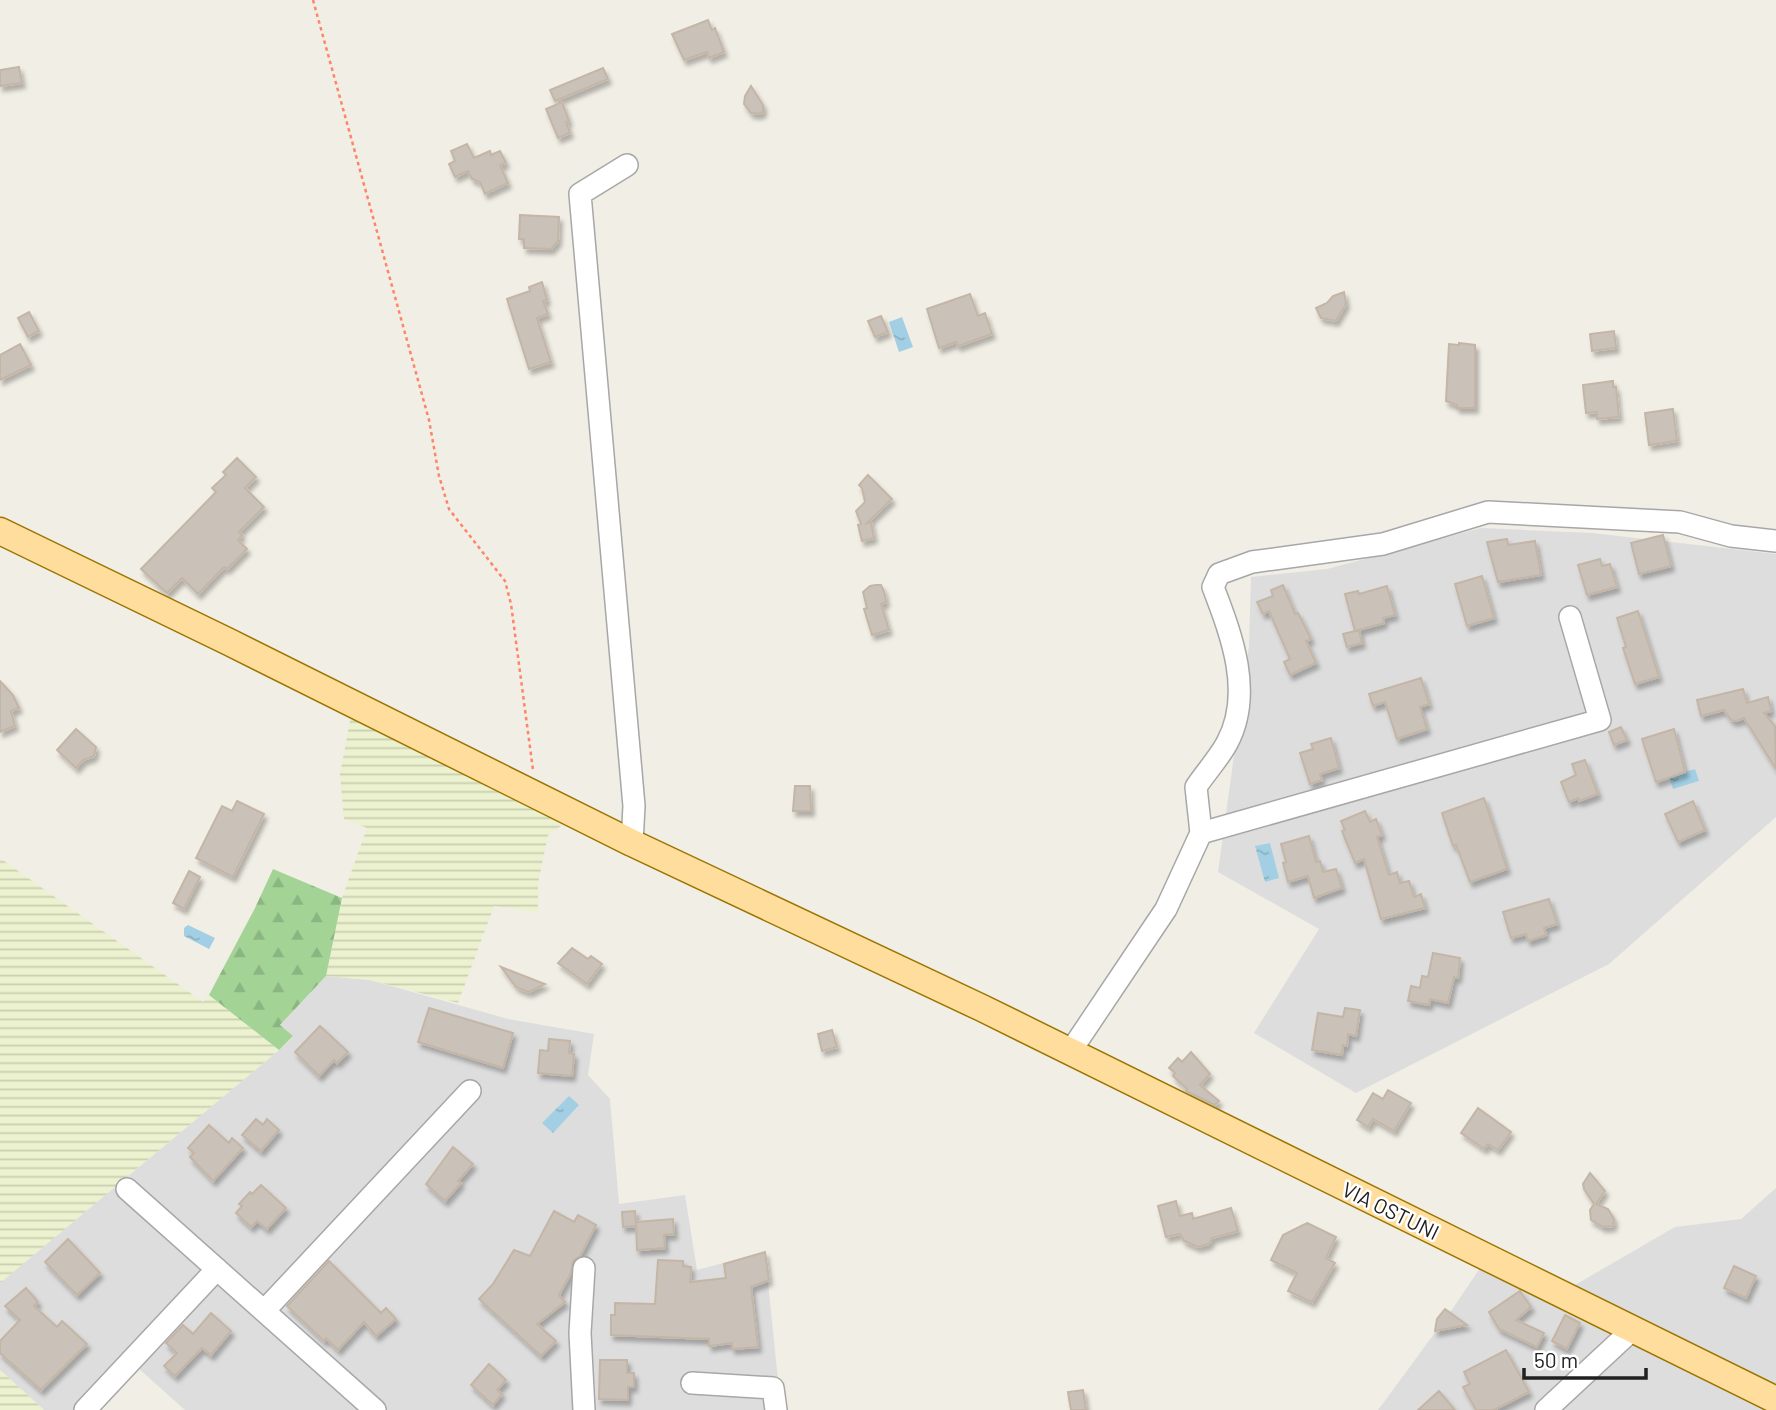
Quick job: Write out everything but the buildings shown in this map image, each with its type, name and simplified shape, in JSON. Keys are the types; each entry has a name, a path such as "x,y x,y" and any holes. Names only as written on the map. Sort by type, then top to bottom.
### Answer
{"main road":[{"name":"VIA OSTUNI","path":"0,531 632,842 982,1008 1776,1401"}],"street":[{"path":"627,165 580,194 634,806 632,842"},
{"path":"1070,1052 1166,909 1201,833 1196,786 1228,742 1237,715 1239,675 1227,624 1213,587 1219,574 1252,562 1383,544 1488,512 1680,522 1731,536 1776,541"},
{"path":"1201,833 1600,720 1570,617"},
{"path":"264,1311 470,1091"},
{"path":"127,1189 374,1410"},
{"path":"584,1268 580,1333 584,1410"},
{"path":"85,1410 217,1269"},
{"path":"1546,1410 1632,1330"},
{"path":"692,1383 774,1388 776,1410"}],"path":[{"path":"313,0 429,420 439,476 449,509 505,581 511,604 533,764 531,791"}],"shaded area":[{"path":"1481,528 1592,533 1776,554 1776,817 1609,964 1356,1093 1254,1033 1319,929 1218,872 1249,646 1251,577 1327,569"},
{"path":"326,976 370,980 508,1019 594,1034 588,1075 610,1099 619,1204 685,1195 697,1270 765,1252 781,1410 185,1410 138,1368 98,1410 44,1410 0,1370 0,1283 293,1037 280,1025"},
{"path":"1776,1188 1776,1410 1378,1410 1493,1249 1575,1285 1675,1227 1741,1219"}],"green space":[{"path":"351,716 568,821 548,835 538,883 538,912 494,906 458,1003 370,980 326,976 342,898 367,828 344,819 340,774"},
{"path":"0,858 203,1002 209,995 279,1050 0,1283"},
{"path":"273,869 342,898 326,976 280,1025 293,1036 279,1050 209,995"},
{"path":"0,1370 44,1410 0,1410"}],"water":[{"path":"902,317 913,347 899,352 889,322"},
{"path":"1695,769 1699,781 1673,789 1669,777"},
{"path":"1270,843 1279,878 1265,882 1255,846"},
{"path":"188,925 215,938 209,949 184,936 184,928"},
{"path":"569,1096 579,1105 553,1133 542,1123"}]}
